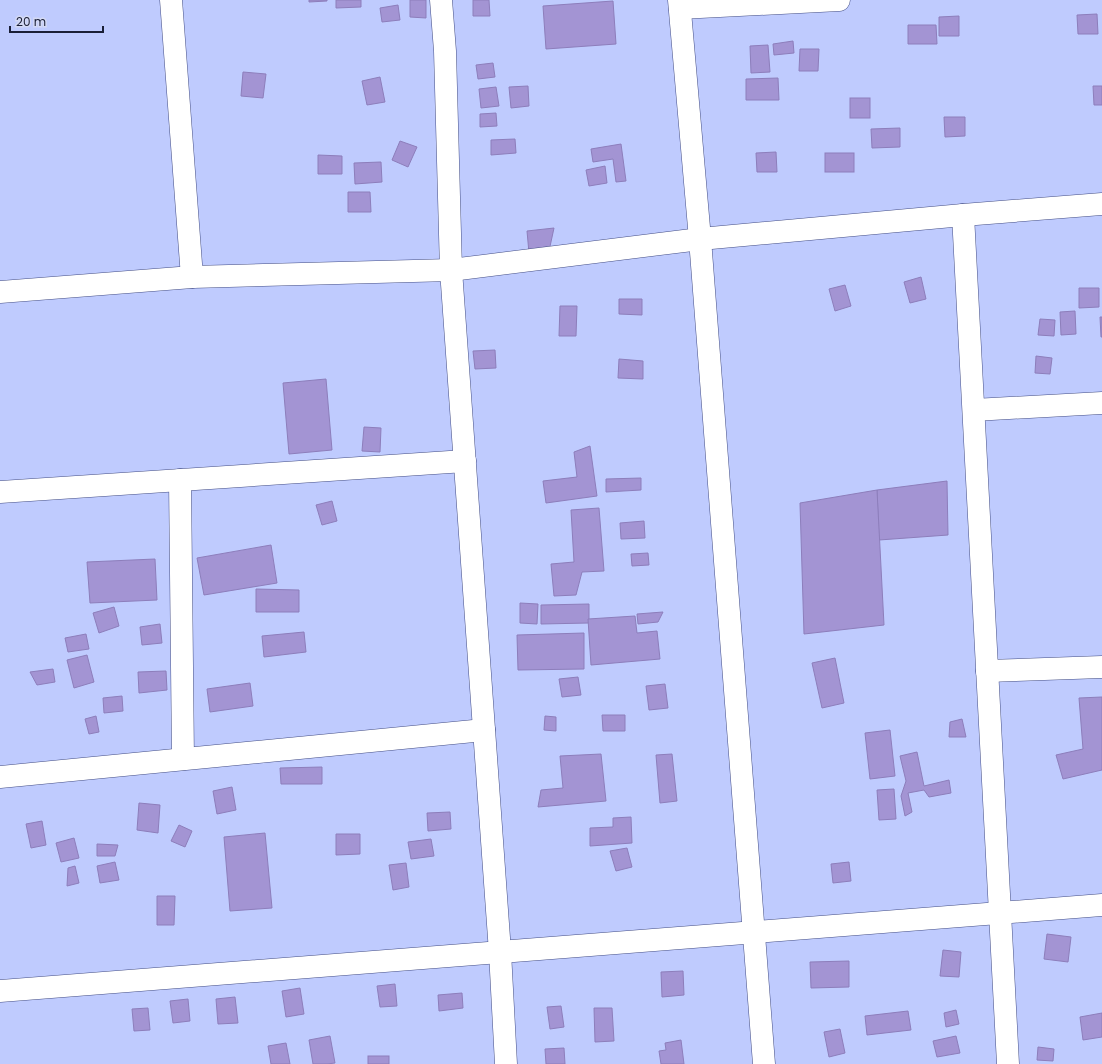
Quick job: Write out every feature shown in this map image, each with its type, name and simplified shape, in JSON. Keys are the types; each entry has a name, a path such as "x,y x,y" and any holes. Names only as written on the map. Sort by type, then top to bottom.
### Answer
{"street":[{"path":"171,0 192,277"},
{"path":"441,0 445,51 450,270 500,952 506,1064"},
{"path":"764,1064 700,239 680,4 839,0"},
{"path":"0,292 192,277 450,270 700,239 1102,204"},
{"path":"963,215 1008,1064"},
{"path":"974,410 1102,403"},
{"path":"0,492 465,461"},
{"path":"180,480 183,759"},
{"path":"987,671 1102,667"},
{"path":"0,777 484,730"},
{"path":"0,991 1102,905"}],"building":[{"path":"309,0 327,0 327,1 309,2"},
{"path":"336,0 361,0 361,7 336,8"},
{"path":"410,0 426,0 426,18 410,17"},
{"path":"473,0 489,0 490,16 473,16"},
{"path":"613,1 616,44 546,49 543,6"},
{"path":"398,5 400,20 382,22 380,8"},
{"path":"1097,14 1098,34 1078,34 1077,15"},
{"path":"959,16 959,36 939,36 939,17"},
{"path":"908,25 936,25 937,44 908,44"},
{"path":"793,41 794,53 774,55 773,44"},
{"path":"768,45 770,72 751,73 750,46"},
{"path":"800,49 819,49 818,71 799,71"},
{"path":"493,63 495,77 478,79 476,65"},
{"path":"243,72 266,74 263,98 241,96"},
{"path":"380,77 385,102 367,105 362,81"},
{"path":"778,78 779,100 746,100 746,79"},
{"path":"528,86 529,106 511,108 509,87"},
{"path":"1093,86 1102,86 1102,105 1094,105"},
{"path":"496,87 499,106 481,108 479,89"},
{"path":"850,98 870,98 870,118 850,118"},
{"path":"496,113 497,126 480,127 480,114"},
{"path":"944,117 965,117 965,136 945,137"},
{"path":"900,128 900,147 872,148 871,129"},
{"path":"515,139 516,153 491,155 491,140"},
{"path":"400,141 417,147 408,167 392,160"},
{"path":"621,144 626,181 616,182 613,159 593,162 591,149"},
{"path":"776,152 777,172 757,172 756,153"},
{"path":"825,153 854,153 854,172 825,172"},
{"path":"318,155 342,156 342,174 318,174"},
{"path":"381,162 382,182 355,184 354,163"},
{"path":"605,166 607,183 589,186 586,170"},
{"path":"348,192 370,192 371,212 348,212"},
{"path":"554,228 549,251 529,253 527,231"},
{"path":"921,277 926,299 910,303 904,282"},
{"path":"845,285 851,306 835,311 829,289"},
{"path":"1079,288 1099,288 1099,307 1079,308"},
{"path":"619,299 642,299 642,315 619,314"},
{"path":"560,306 577,306 576,336 559,336"},
{"path":"1075,311 1076,334 1061,335 1060,312"},
{"path":"1100,317 1102,317 1102,337 1101,337"},
{"path":"1040,319 1055,320 1054,336 1038,335"},
{"path":"495,350 496,368 475,369 473,351"},
{"path":"1036,356 1052,358 1050,374 1035,373"},
{"path":"619,359 643,361 643,379 618,378"},
{"path":"326,379 332,450 289,454 283,383"},
{"path":"364,427 381,428 380,452 362,451"},
{"path":"590,446 597,496 546,503 543,481 577,477 574,452"},
{"path":"641,478 641,490 606,492 606,479"},
{"path":"947,481 948,535 879,540 877,490"},
{"path":"877,490 884,625 804,634 800,503"},
{"path":"332,501 337,521 322,525 316,505"},
{"path":"599,508 604,571 582,572 576,595 554,596 551,564 574,562 571,510"},
{"path":"644,521 645,538 621,539 620,523"},
{"path":"271,545 277,583 204,595 197,558"},
{"path":"648,553 649,565 632,566 631,554"},
{"path":"155,559 157,600 90,603 87,562"},
{"path":"256,589 299,590 299,612 256,612"},
{"path":"520,603 538,604 537,624 520,623"},
{"path":"589,604 589,623 541,624 541,605"},
{"path":"114,607 119,626 99,633 93,613"},
{"path":"663,612 658,622 638,624 637,614"},
{"path":"635,616 637,633 657,631 660,659 591,665 588,619"},
{"path":"160,624 162,643 142,645 140,627"},
{"path":"304,632 306,652 264,657 262,636"},
{"path":"584,633 584,669 518,670 517,635"},
{"path":"86,634 89,649 68,652 65,638"},
{"path":"87,655 94,682 74,688 67,660"},
{"path":"835,658 844,703 822,708 812,663"},
{"path":"53,669 55,682 37,685 30,672"},
{"path":"166,671 167,690 139,693 138,672"},
{"path":"578,677 581,695 562,697 559,679"},
{"path":"250,683 253,706 210,712 207,689"},
{"path":"665,684 668,708 649,710 646,686"},
{"path":"122,696 123,711 104,713 103,698"},
{"path":"1102,697 1102,770 1063,779 1056,755 1083,749 1079,698"},
{"path":"602,715 625,715 625,731 603,731"},
{"path":"96,716 99,732 89,734 85,719"},
{"path":"545,716 556,717 556,731 544,730"},
{"path":"962,719 966,737 949,737 950,722"},
{"path":"890,730 895,776 870,779 865,733"},
{"path":"917,752 924,786 949,780 951,793 929,797 924,790 908,793 912,812 905,816 901,796 906,781 900,756"},
{"path":"601,754 606,801 538,807 541,790 563,788 560,756"},
{"path":"672,754 677,801 660,803 656,755"},
{"path":"322,767 322,784 281,784 280,768"},
{"path":"232,787 236,810 217,814 213,791"},
{"path":"894,789 896,819 879,820 877,790"},
{"path":"139,803 160,805 158,833 137,830"},
{"path":"450,812 451,829 428,831 427,813"},
{"path":"631,817 632,843 590,846 590,828 613,827 613,818"},
{"path":"42,821 46,845 31,848 26,824"},
{"path":"179,825 192,831 185,847 171,841"},
{"path":"265,833 272,908 230,911 224,837"},
{"path":"336,834 360,834 360,854 336,855"},
{"path":"74,838 79,858 61,862 56,843"},
{"path":"431,839 434,856 411,859 408,842"},
{"path":"97,844 118,845 115,856 97,856"},
{"path":"627,848 632,867 616,871 610,851"},
{"path":"115,862 119,880 100,883 97,866"},
{"path":"849,862 851,881 833,883 831,864"},
{"path":"406,863 409,887 393,890 389,865"},
{"path":"75,866 79,883 67,886 68,868"},
{"path":"157,896 175,896 174,925 157,925"},
{"path":"1047,934 1071,937 1068,962 1044,959"},
{"path":"943,950 961,952 959,977 940,976"},
{"path":"849,961 849,987 811,988 810,962"},
{"path":"683,971 684,995 662,997 661,972"},
{"path":"395,984 397,1006 380,1007 377,986"},
{"path":"300,988 304,1014 286,1017 282,991"},
{"path":"462,993 463,1008 439,1011 438,995"},
{"path":"235,997 238,1023 218,1024 216,999"},
{"path":"188,999 190,1021 173,1023 170,1001"},
{"path":"561,1006 564,1027 550,1029 547,1007"},
{"path":"148,1008 150,1030 134,1031 132,1009"},
{"path":"594,1008 612,1008 614,1041 595,1042"},
{"path":"956,1010 959,1024 946,1027 944,1013"},
{"path":"908,1011 911,1030 867,1035 865,1016"},
{"path":"1102,1013 1102,1037 1083,1040 1080,1017"},
{"path":"840,1029 845,1053 829,1057 824,1032"},
{"path":"330,1036 335,1063 313,1064 309,1040"},
{"path":"956,1036 960,1053 937,1057 933,1041"},
{"path":"681,1040 684,1064 661,1064 659,1051 666,1050 665,1043"},
{"path":"286,1043 290,1064 271,1064 268,1046"},
{"path":"1038,1047 1054,1049 1053,1061 1037,1060"},
{"path":"564,1048 565,1064 546,1064 545,1049"},
{"path":"368,1056 389,1056 389,1064 368,1064"}]}
